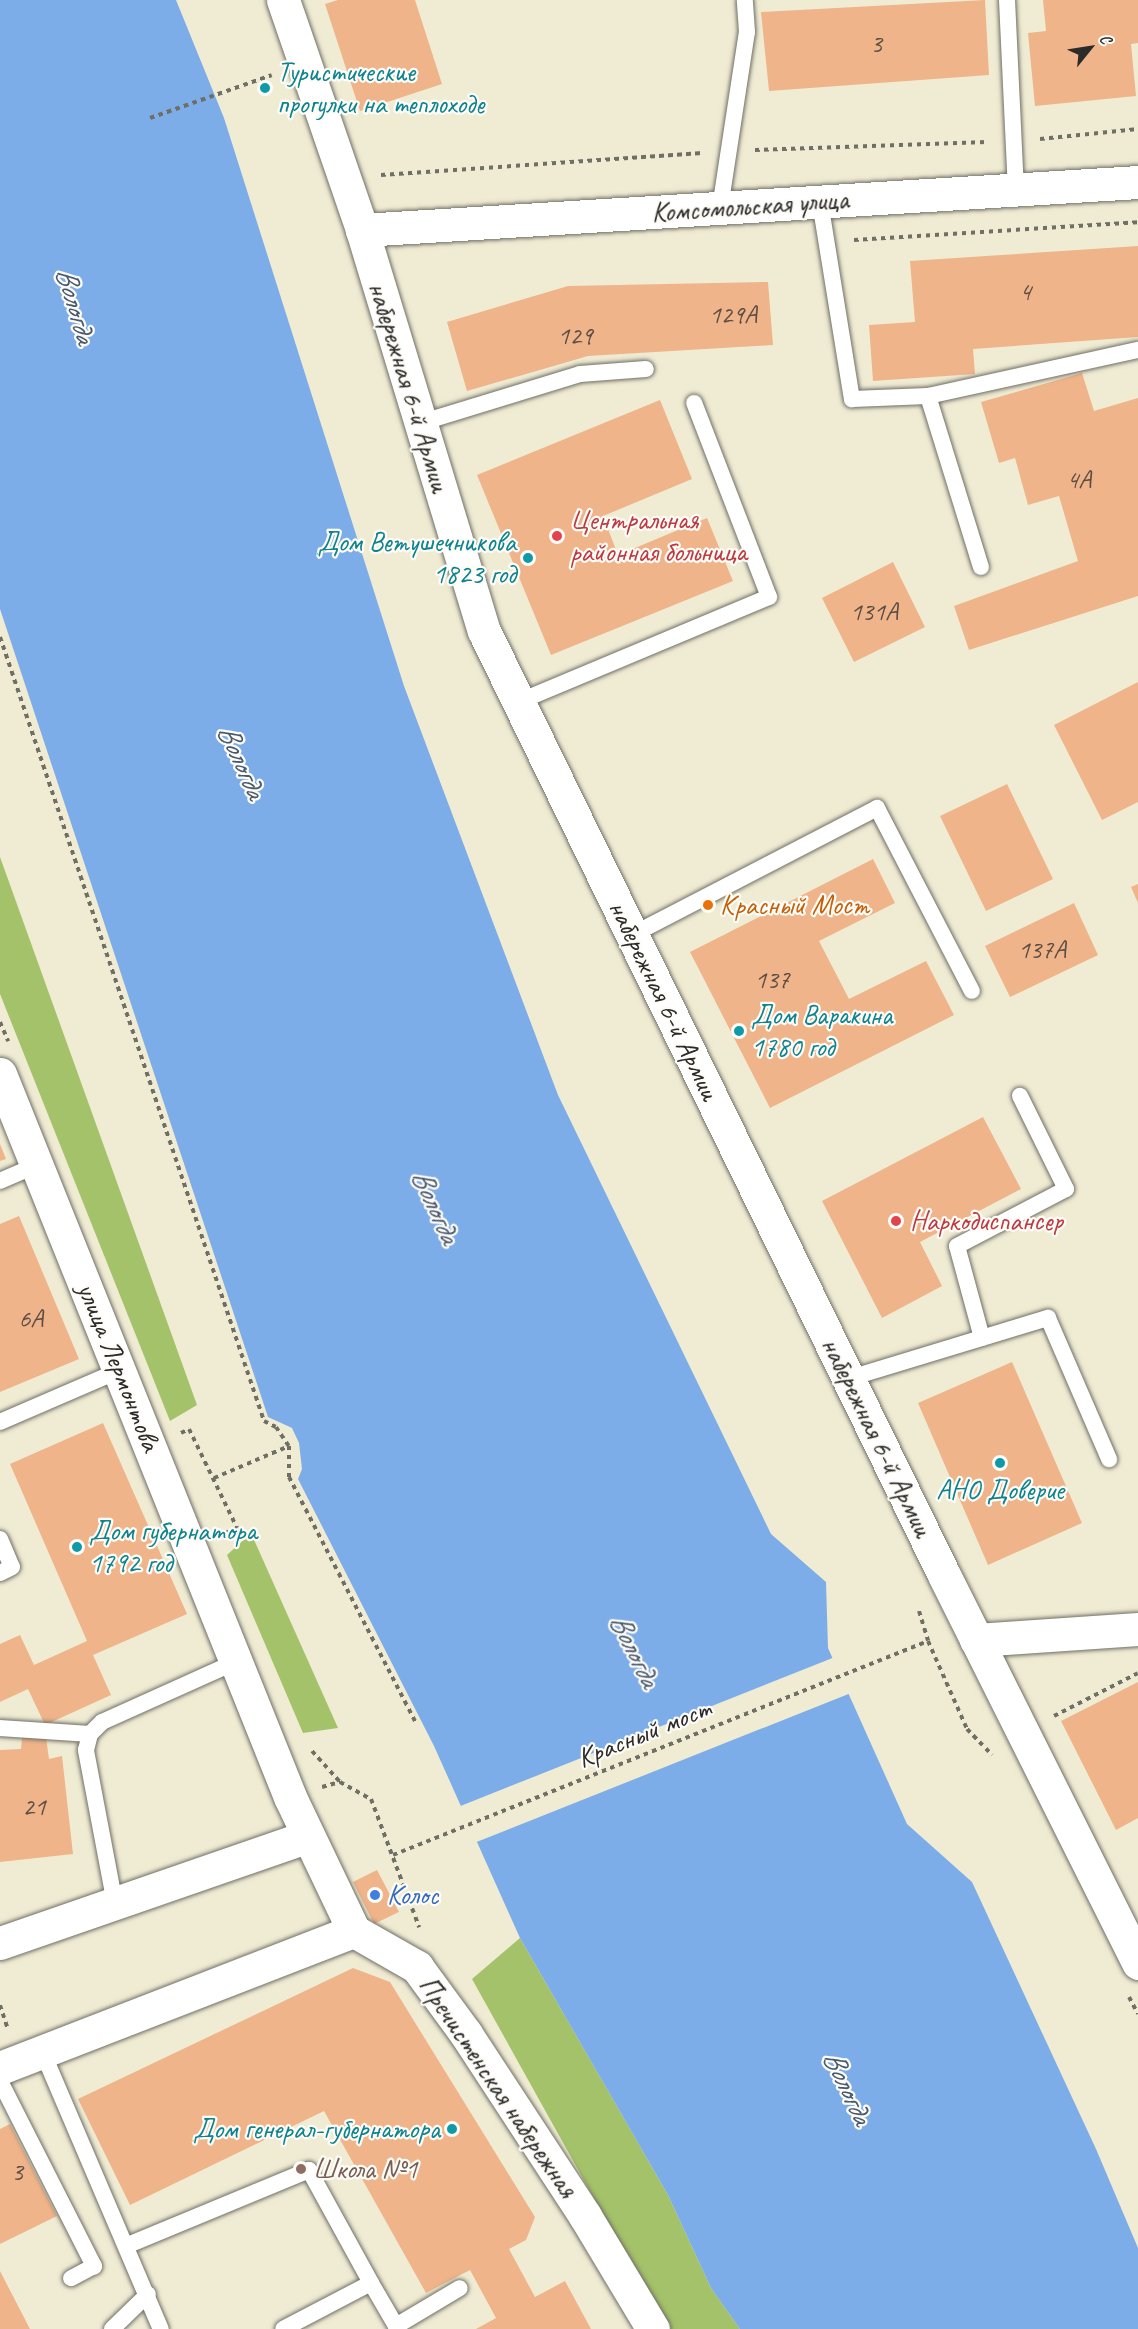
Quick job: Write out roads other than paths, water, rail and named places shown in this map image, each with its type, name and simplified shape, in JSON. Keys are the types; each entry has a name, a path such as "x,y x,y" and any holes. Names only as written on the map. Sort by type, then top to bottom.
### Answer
{"street":[{"name":"набережная 6-й Армии","path":"283,0 362,230 484,631 976,1640 1138,1963"},
{"name":"Комсомольская улица","path":"362,230 1138,182"},
{"name":"улица Лермонтова","path":"0,1074 238,1661 306,1837"},
{"path":"976,1640 1138,1629"},
{"path":"0,1943 306,1837 354,1931 0,2068"},
{"name":"Пречистенская набережная","path":"354,1931 417,1967 517,2110 653,2329"}],"lane":[{"path":"720,208 747,32 745,0"},
{"path":"1007,0 1016,189"},
{"path":"820,202 852,399 928,396 1138,351"},
{"path":"420,423 580,374 646,369"},
{"path":"928,396 981,567"},
{"path":"518,702 769,597 694,404"},
{"path":"632,935 877,808 972,991"},
{"path":"982,1338 957,1246 1066,1189 1020,1096"},
{"path":"0,1181 37,1165"},
{"path":"850,1378 1048,1318 1109,1459"},
{"path":"0,1422 120,1370"},
{"path":"0,1539 12,1567 0,1573"},
{"path":"115,1904 86,1750 90,1734 102,1722 238,1661"},
{"path":"0,1728 90,1734"},
{"path":"43,2053 128,2246 161,2329"},
{"path":"0,2081 94,2266 71,2278"},
{"path":"128,2246 309,2170 396,2326 460,2288"},
{"path":"283,2329 371,2283"},
{"path":"112,2329 148,2294"}],"water":[{"name":"Вологда","path":"0,0 176,0 224,118 404,686 558,1095 771,1534 826,1582 828,1648 907,1824 972,1882 1096,2149 1138,2248 1138,2329 740,2329 711,2288 668,2195 520,1938 434,1746 298,1479 302,1469 299,1443 292,1428 268,1417 0,609"}],"place":[{"name":"Туристические прогулки на теплоходе","path":"265,88"},
{"name":"Центральная районная больница","path":"557,536"},
{"name":"Дом Ветушечникова 1823 год","path":"528,558"},
{"name":"Красный Мост","path":"708,905"},
{"name":"Дом Варакина 1780 год","path":"739,1031"},
{"name":"Наркодиспансер","path":"896,1221"},
{"name":"АНО Доверие","path":"1000,1463"},
{"name":"Дом губернатора 1792 год","path":"77,1547"},
{"name":"Колос","path":"375,1895"},
{"name":"Дом генерал-губернатора","path":"452,2129"},
{"name":"Школа №1","path":"301,2169"}]}
